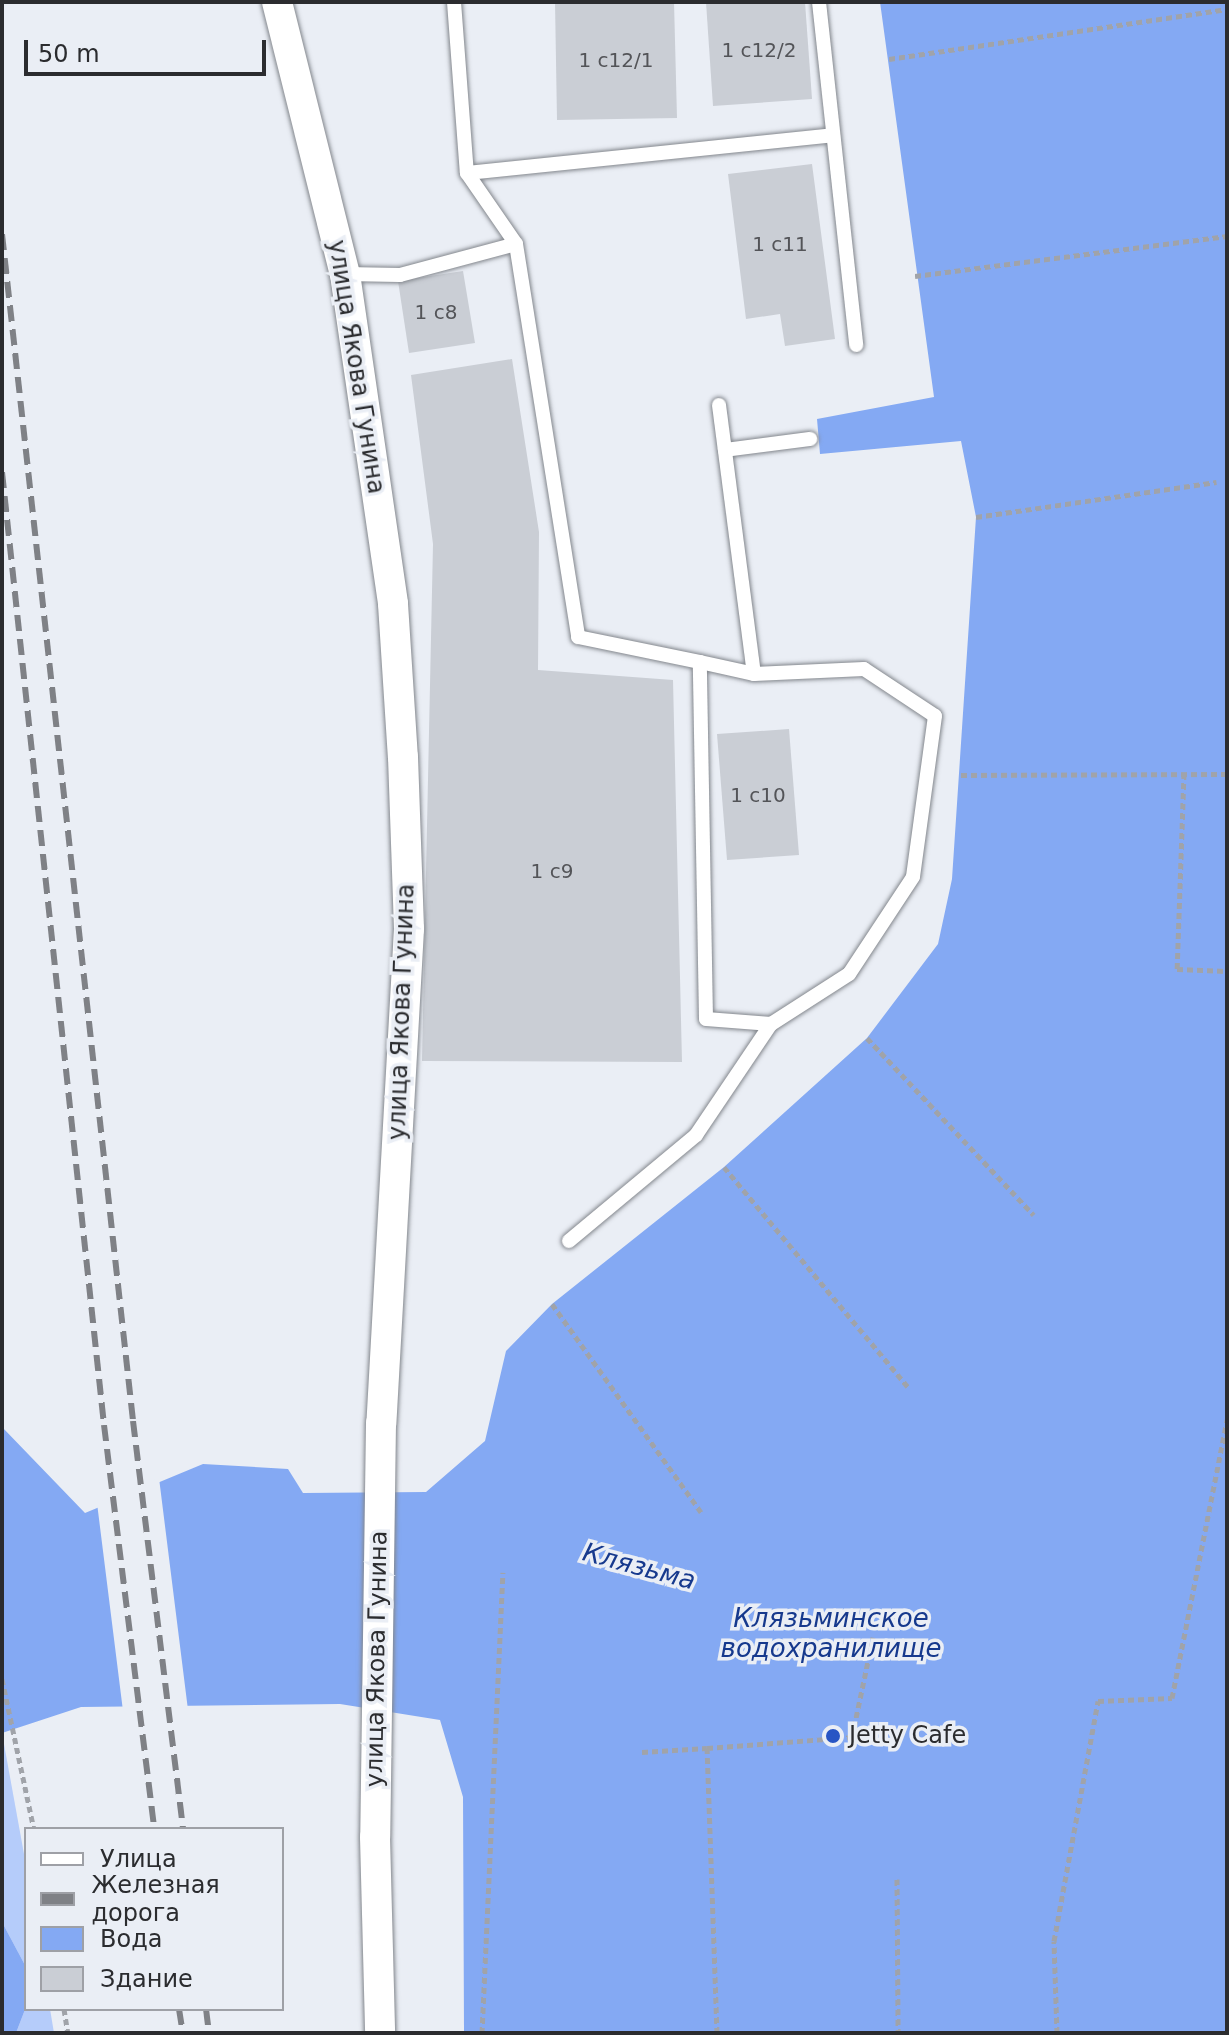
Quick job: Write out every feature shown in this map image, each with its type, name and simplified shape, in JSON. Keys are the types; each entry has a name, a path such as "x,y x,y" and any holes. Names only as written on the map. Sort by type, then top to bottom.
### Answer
{"street":[{"name":"улица Якова Гунина","path":"277,2 345,274 393,604 409,929 381,1423 375,1837 380,2033"}],"lane":[{"path":"454,2 467,173 516,244 578,637 754,674 864,669 935,716 913,877 849,974 771,1024 696,1135 569,1241"},
{"path":"819,2 856,345"},
{"path":"467,173 833,135"},
{"path":"345,274 400,275 516,244"},
{"path":"719,405 754,674"},
{"path":"725,450 810,439"},
{"path":"700,662 706,1019 771,1024"}],"path":[{"path":"889,59 1227,9"},
{"path":"915,276 1227,236"},
{"path":"976,517 1216,482"},
{"path":"1184,773 1177,969 1227,971"},
{"path":"961,775 1227,774"},
{"path":"867,1038 1034,1215"},
{"path":"724,1167 909,1388"},
{"path":"552,1304 701,1512"},
{"path":"1057,2033 1054,1941 1098,1701 1172,1698 1227,1419"},
{"path":"482,2033 503,1572"},
{"path":"642,1752 852,1737 873,1637"},
{"path":"2,1679 34,1827"},
{"path":"707,1748 717,2033"},
{"path":"897,1879 898,2033"},
{"path":"64,2011 68,2033"}],"shaded area":[{"path":"2,1733 24,1854 24,1963 2,1922"},
{"path":"24,2011 50,2011 54,2033 16,2033"}],"water":[{"name":"Клязьминское водохранилище","path":"880,2 1227,2 1227,2033 464,2033 463,1797 440,1720 340,1704 81,1707 2,1733 2,1427 85,1513 203,1464 288,1469 303,1493 426,1492 485,1441 506,1351 552,1304 724,1167 867,1038 938,944 952,879 976,517 961,441 820,454 817,419 934,397"},
{"path":"2,1922 24,1963 24,2011 16,2033 2,2033"}],"pier":[{"path":"159,1478 188,1710 123,1711 97,1503"}],"building":[{"path":"555,2 674,2 677,118 557,120"},
{"path":"706,2 805,2 812,99 713,106"},
{"path":"812,164 835,339 785,346 780,314 746,319 728,174"},
{"path":"463,271 475,343 409,353 398,281"},
{"path":"512,359 539,532 538,670 673,680 682,1062 422,1061 433,544 411,375"},
{"path":"789,729 799,855 727,860 717,734"}],"railway":[{"path":"2,234 133,1421 183,1827"},
{"path":"2,472 104,1425 154,1827"},
{"path":"179,2011 183,2033"},
{"path":"206,2011 209,2033"}],"place":[{"name":"Jetty Cafe","path":"833,1736"}],"water label":[{"name":"Клязьма","path":"639,1567"}]}
